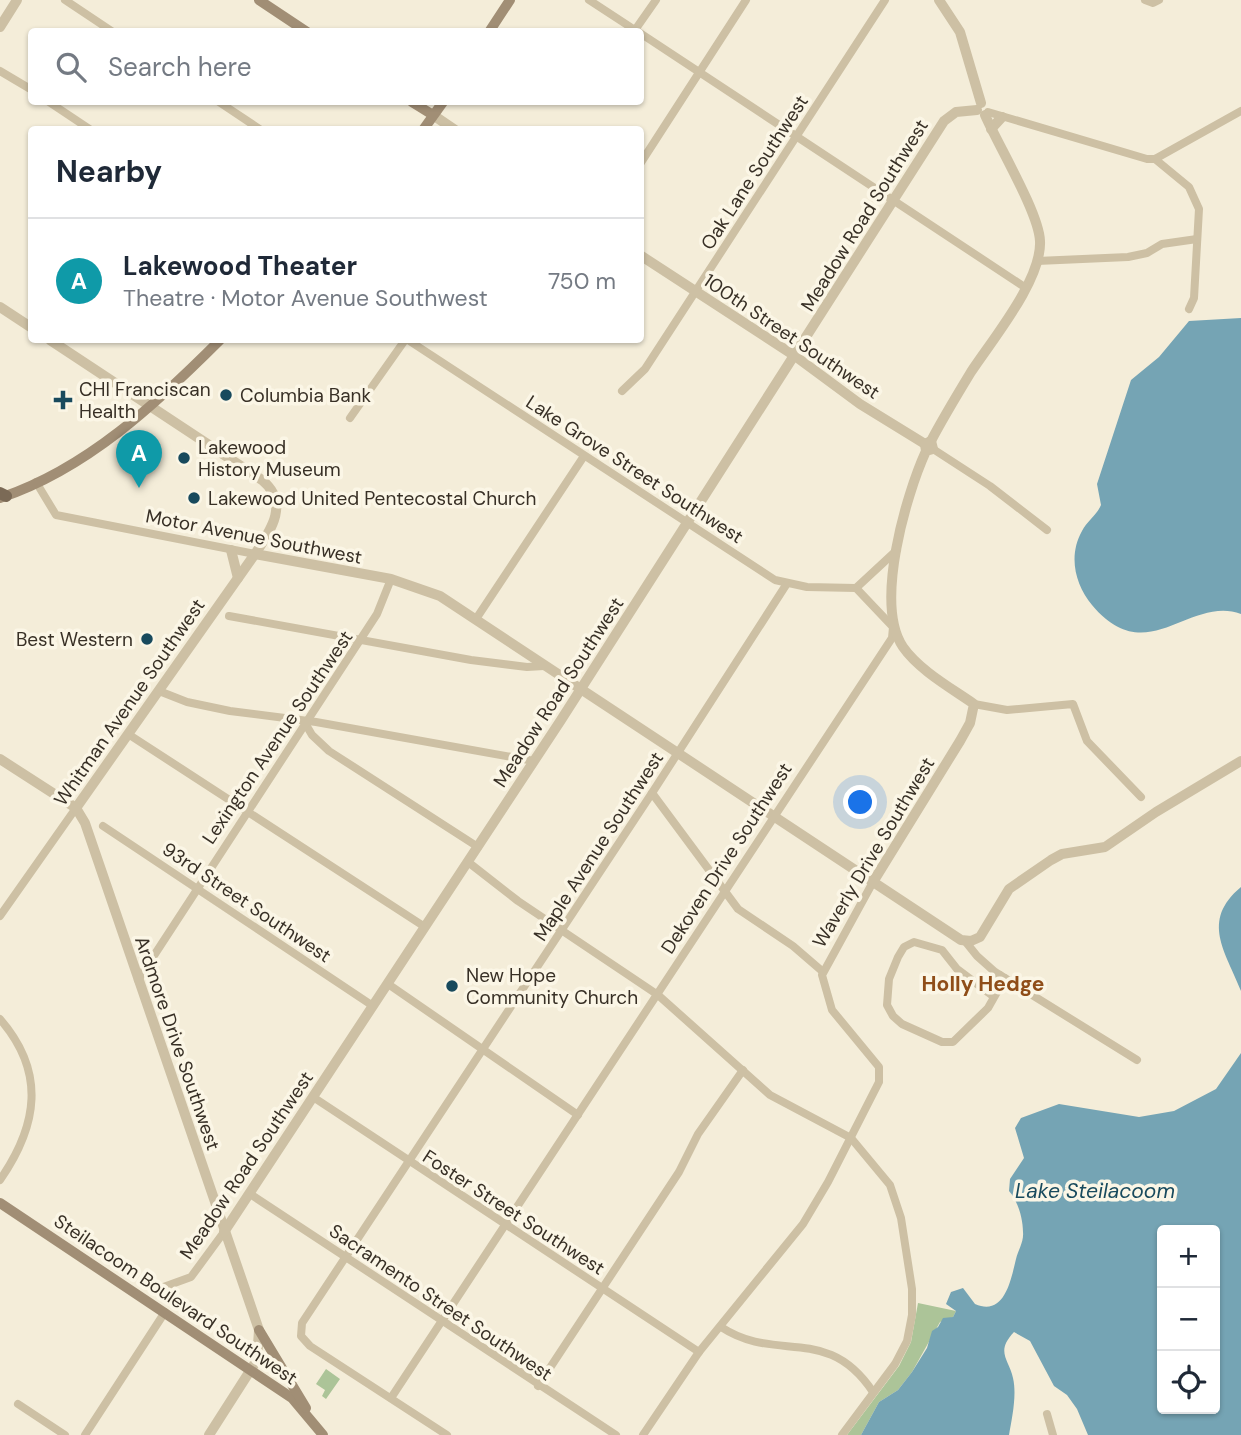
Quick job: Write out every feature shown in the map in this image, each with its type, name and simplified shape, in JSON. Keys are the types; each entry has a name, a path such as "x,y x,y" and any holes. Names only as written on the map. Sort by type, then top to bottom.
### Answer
{"main road":[{"path":"259,0 301,28"},
{"path":"492,28 510,0"},
{"path":"417,105 433,115"},
{"path":"426,126 441,105"},
{"path":"2,495 36,482 117,434 217,343"},
{"name":"Steilacoom Boulevard Southwest","path":"0,1203 292,1398 323,1435"},
{"path":"259,1330 295,1387 310,1417"}],"street":[{"path":"0,27 17,0"},
{"path":"65,0 107,28"},
{"path":"589,0 632,28"},
{"path":"640,28 656,0"},
{"path":"644,158 746,0"},
{"name":"Oak Lane Southwest","path":"622,391 641,374 885,0"},
{"name":"Dekoven Drive Southwest","path":"391,1398 892,638 897,550 909,491 929,446 958,394 1026,288 1041,242 1036,223 983,110 960,32 939,0"},
{"path":"1145,0 1159,0"},
{"path":"644,36 1026,288"},
{"path":"0,71 28,88"},
{"path":"54,105 85,126"},
{"path":"224,105 255,126"},
{"path":"983,110 1122,154 1156,159 1192,191 1200,214 1194,298 1189,309"},
{"name":"Meadow Road Southwest","path":"158,1289 191,1277 250,1194 582,688 947,117 960,111 983,110"},
{"path":"1156,159 1241,111"},
{"path":"433,115 448,126"},
{"path":"991,130 1002,117"},
{"path":"1037,261 1128,257 1147,253 1162,244 1197,239"},
{"name":"100th Street Southwest","path":"644,258 795,356 857,402 990,486 1047,530"},
{"path":"0,307 28,325"},
{"path":"54,343 149,407"},
{"path":"350,418 405,343"},
{"name":"Lake Grove Street Southwest","path":"412,343 746,563 786,585 856,588"},
{"name":"Whitman Avenue Southwest","path":"2,910 159,691 276,520 277,505 273,492 262,480 149,407"},
{"path":"477,619 584,456"},
{"name":"Motor Avenue Southwest","path":"36,482 56,515 391,579 440,597 965,941"},
{"path":"231,550 238,578"},
{"path":"897,550 856,588 893,627 914,659 974,704 1007,710 1073,704 1087,741 1141,797"},
{"name":"Lexington Avenue Southwest","path":"138,980 361,639 383,604 391,579"},
{"name":"Maple Avenue Southwest","path":"391,1398 310,1346 302,1336 302,1323 678,754 786,585"},
{"path":"229,616 471,660 527,667 544,666"},
{"path":"159,691 196,704 305,723 316,722 534,761"},
{"name":"Waverly Drive Southwest","path":"643,1435 698,1352 803,1224 879,1082 880,1070 832,1010 822,971 960,741 970,723 974,704"},
{"path":"305,723 312,735 329,751 478,847"},
{"path":"128,734 425,927"},
{"path":"0,759 76,808"},
{"path":"1137,1060 1002,976 976,956 965,941 980,937 1009,889 1033,872 1062,854 1098,850 1114,842 1156,812 1241,761"},
{"path":"652,793 724,894 747,916 793,946 822,971"},
{"name":"Ardmore Drive Southwest","path":"76,808 91,839 259,1330 258,1353 250,1370 209,1435"},
{"name":"93rd Street Southwest","path":"103,826 195,890 373,1006"},
{"path":"468,862 561,931 658,995 784,1104 851,1138 894,1193 912,1289 912,1315 904,1348 842,1435"},
{"path":"991,994 957,969 942,950 914,942 904,947 898,957 886,994 892,1016 942,1042 953,1042 988,1008 991,994 1002,976"},
{"path":"388,984 481,1051 579,1115"},
{"path":"0,1019 28,1063 32,1098 25,1136 0,1180"},
{"path":"538,1385 679,1172 698,1134 743,1070"},
{"name":"Foster Street Southwest","path":"313,1097 698,1352"},
{"name":"Sacramento Street Southwest","path":"250,1194 616,1435"},
{"path":"212,1196 226,1209 235,1210 243,1204"},
{"path":"85,1435 165,1312"},
{"path":"721,1327 755,1342 813,1347 831,1353 856,1370 873,1392"},
{"path":"391,1398 447,1435"},
{"path":"18,1404 65,1435"},
{"path":"1047,1414 1053,1435"}],"green space":[{"path":"918,1303 956,1311 953,1317 940,1322 912,1372 898,1390 879,1402 861,1435 847,1435 899,1366 911,1342"},
{"path":"326,1369 340,1379 326,1399 322,1396 325,1390 316,1384"}],"water":[{"path":"1241,318 1241,614 1222,611 1204,614 1150,632 1131,632 1112,624 1086,597 1075,570 1075,550 1082,531 1101,505 1097,484 1131,380 1159,357 1189,321"},
{"path":"1241,887 1241,991 1224,950 1219,925 1222,912"},
{"name":"Lake Steilacoom","path":"1241,1053 1241,1435 1088,1435 1077,1409 1067,1395 1054,1386 1030,1341 1014,1332 1004,1350 1014,1385 1009,1435 861,1435 879,1402 898,1390 912,1372 927,1348 932,1331 943,1318 953,1317 956,1311 946,1304 951,1292 963,1288 975,1304 985,1307 1000,1301 1005,1294 1023,1236 1019,1210 1009,1191 1010,1179 1024,1158 1015,1128 1021,1118 1059,1104 1139,1117 1174,1111 1216,1089"}],"place":[{"name":"Columbia Bank","path":"226,395"},
{"name":"CHI Franciscan Health","path":"63,400"},
{"name":"Lakewood History Museum","path":"184,458"},
{"name":"Lakewood Theater","path":"139,488"},
{"name":"Lakewood United Pentecostal Church","path":"194,498"},
{"name":"Best Western","path":"147,639"},
{"name":"New Hope Community Church","path":"452,986"}],"district":[{"name":"Holly Hedge","path":"983,984"}]}
